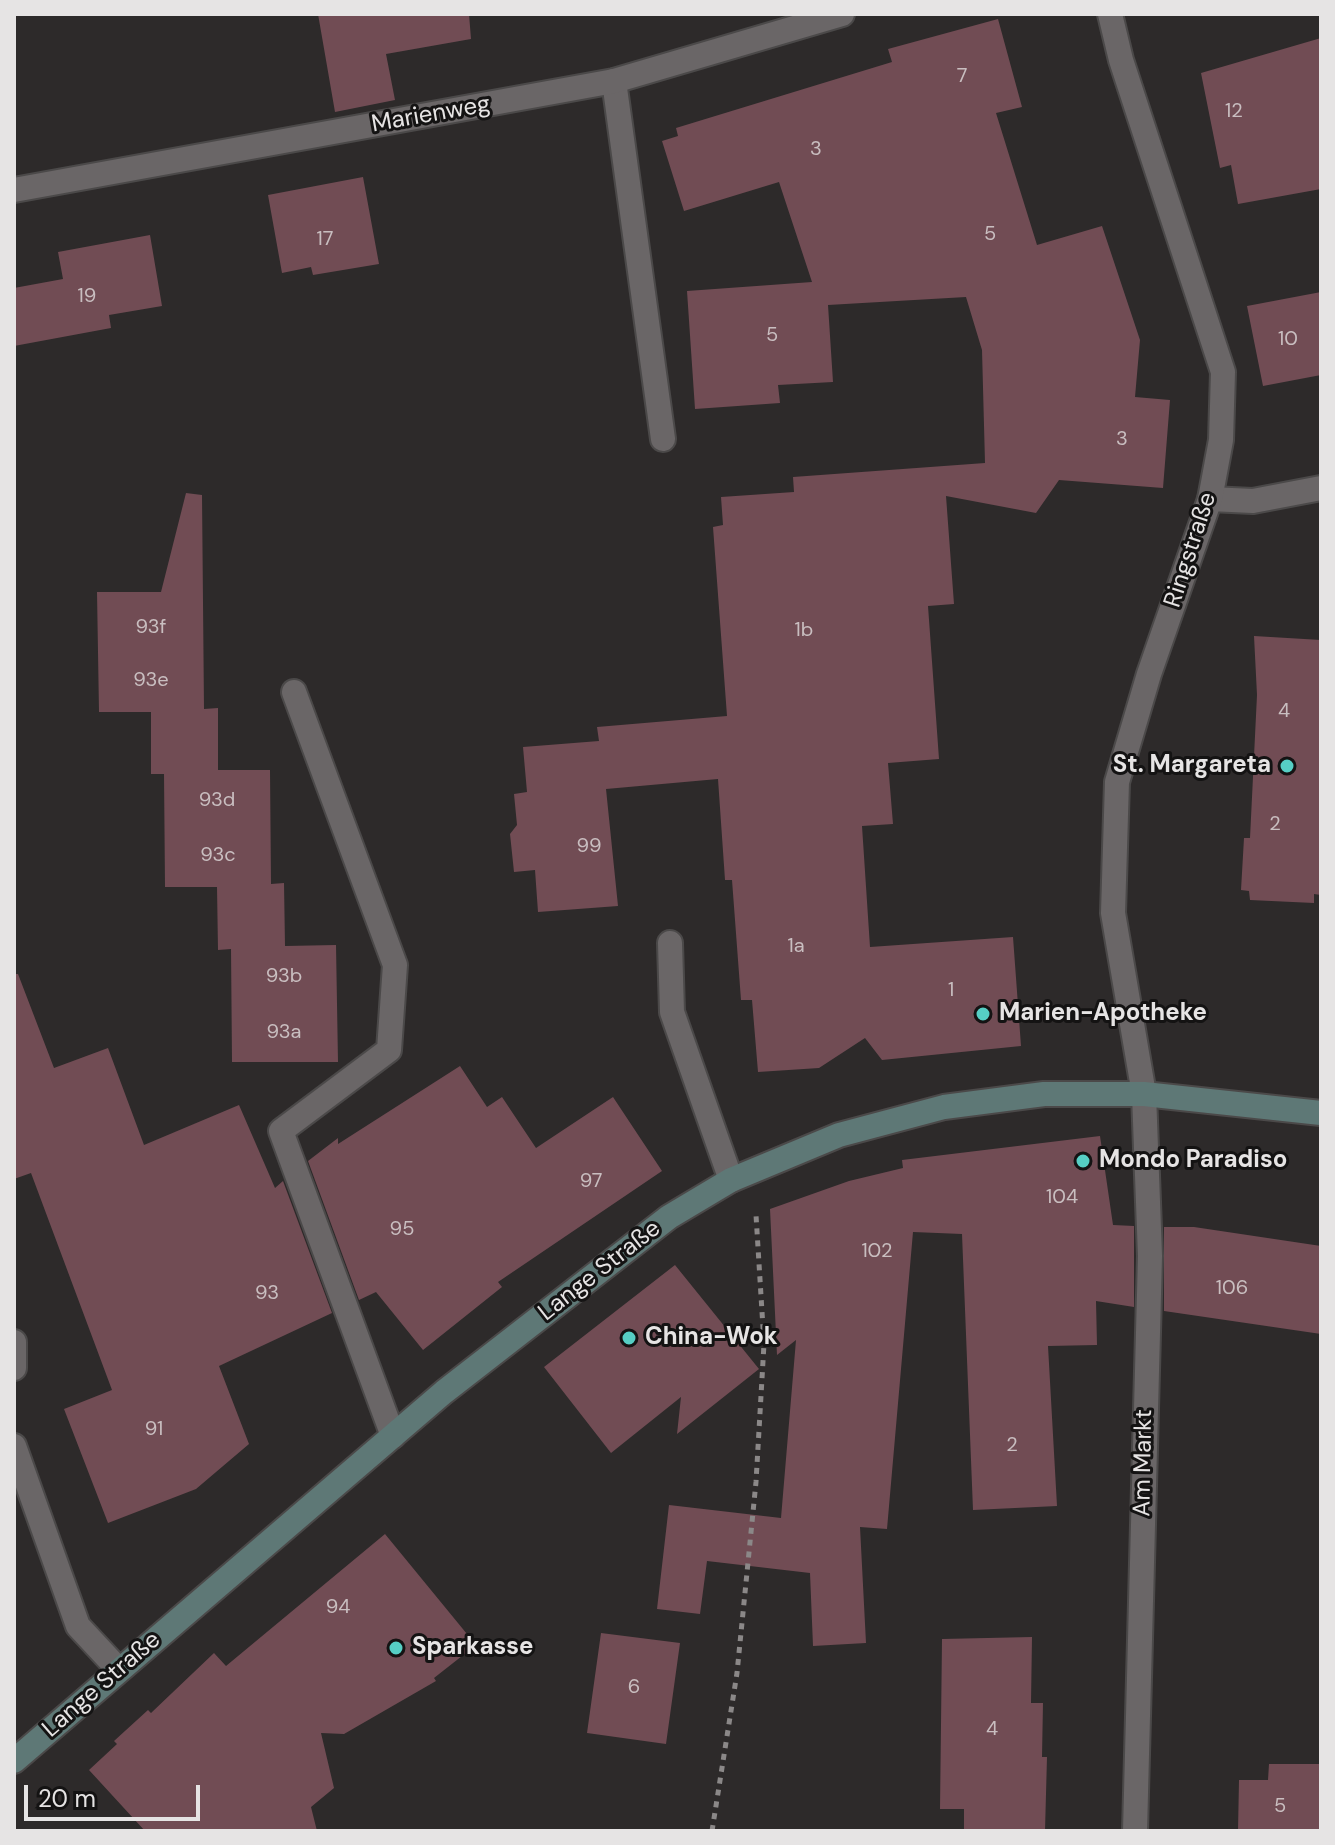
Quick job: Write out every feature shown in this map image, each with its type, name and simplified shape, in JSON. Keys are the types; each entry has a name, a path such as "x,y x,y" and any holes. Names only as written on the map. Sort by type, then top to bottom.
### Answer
{"main road":[{"name":"Lange Straße","path":"14,1761 444,1392 669,1217 731,1180 839,1135 944,1107 1044,1094 1144,1094 1321,1113"}],"street":[{"name":"Marienweg","path":"14,190 614,81 842,14"},
{"name":"Ringstraße","path":"1110,14 1121,60 1223,372 1221,440 1210,499 1149,674 1117,782 1113,913 1144,1094"},
{"path":"614,81 663,439"},
{"path":"1210,499 1253,501 1321,488"},
{"path":"294,692 395,965 389,1050 281,1131 393,1436"},
{"path":"670,943 672,1012 731,1180"},
{"name":"Am Markt","path":"1135,1831 1150,1256 1144,1094"},
{"path":"14,1342 14,1368"},
{"path":"14,1446 78,1626 119,1670"}],"path":[{"path":"712,1831 737,1673 761,1400 764,1344 754,1170"}],"building":[{"path":"318,14 469,14 471,39 386,54 395,100 335,112"},
{"path":"998,19 1022,107 996,113 1037,245 1102,226 1140,340 1135,397 1170,400 1163,488 1059,480 1036,513 946,496 954,604 928,606 939,759 888,763 893,824 862,826 870,947 1013,937 1021,1046 882,1060 865,1038 819,1068 758,1072 752,1000 741,1000 732,880 725,880 718,779 606,789 618,906 538,912 535,870 514,872 510,834 517,825 514,794 527,792 523,747 599,741 597,727 727,716 713,527 723,525 721,497 794,492 793,477 985,463 982,350 966,297 828,305 833,382 778,385 780,403 695,409 687,291 812,282 779,182 684,211 662,141 678,136 676,128 892,62 888,49"},
{"path":"1321,38 1321,189 1238,204 1231,165 1220,168 1201,73"},
{"path":"363,177 379,264 313,275 311,267 282,273 268,195"},
{"path":"150,235 162,306 109,315 111,328 14,346 14,288 63,279 58,252"},
{"path":"1321,292 1321,375 1263,386 1247,306"},
{"path":"186,493 202,495 204,709 218,708 218,770 270,770 271,884 284,883 285,946 336,945 338,1062 232,1062 231,949 218,950 217,887 165,887 164,774 151,774 151,712 99,712 97,592 161,592"},
{"name":"St. Margareta","path":"1254,636 1321,640 1321,895 1314,894 1314,903 1250,900 1249,891 1241,890 1244,838 1250,838 1257,695"},
{"path":"14,974 18,974 54,1068 108,1048 144,1145 239,1105 275,1188 283,1181 332,1313 219,1366 249,1444 196,1489 108,1523 64,1409 112,1390 31,1173 14,1179"},
{"path":"460,1066 487,1107 502,1097 536,1148 613,1097 662,1171 498,1282 502,1287 423,1350 376,1292 359,1300 308,1161 338,1138 338,1144"},
{"path":"1100,1136 1113,1225 1134,1226 1134,1307 1096,1301 1097,1345 1048,1346 1057,1506 973,1510 962,1234 913,1232 887,1529 860,1527 866,1643 813,1646 810,1573 707,1561 700,1614 657,1609 669,1505 781,1518 796,1340 777,1355 770,1209 849,1181 903,1168 902,1160"},
{"path":"1164,1227 1194,1227 1321,1246 1321,1334 1164,1311"},
{"path":"675,1265 759,1369 677,1434 681,1397 611,1453 544,1367"},
{"path":"385,1534 476,1645 434,1678 436,1681 344,1734 321,1733 334,1788 311,1807 317,1831 145,1831 89,1770 117,1744 114,1741 148,1710 151,1713 214,1653 226,1666"},
{"path":"601,1633 680,1643 666,1744 587,1733"},
{"path":"1032,1637 1031,1703 1043,1703 1042,1757 1047,1757 1045,1831 964,1831 964,1809 940,1809 942,1639"},
{"path":"1269,1764 1321,1764 1321,1831 1238,1831 1239,1780 1268,1780"}],"place":[{"name":"St. Margareta","path":"1287,766"},
{"name":"Marien-Apotheke","path":"983,1014"},
{"name":"Mondo Paradiso","path":"1083,1161"},
{"name":"China-Wok","path":"629,1338"},
{"name":"Sparkasse","path":"396,1648"}]}
